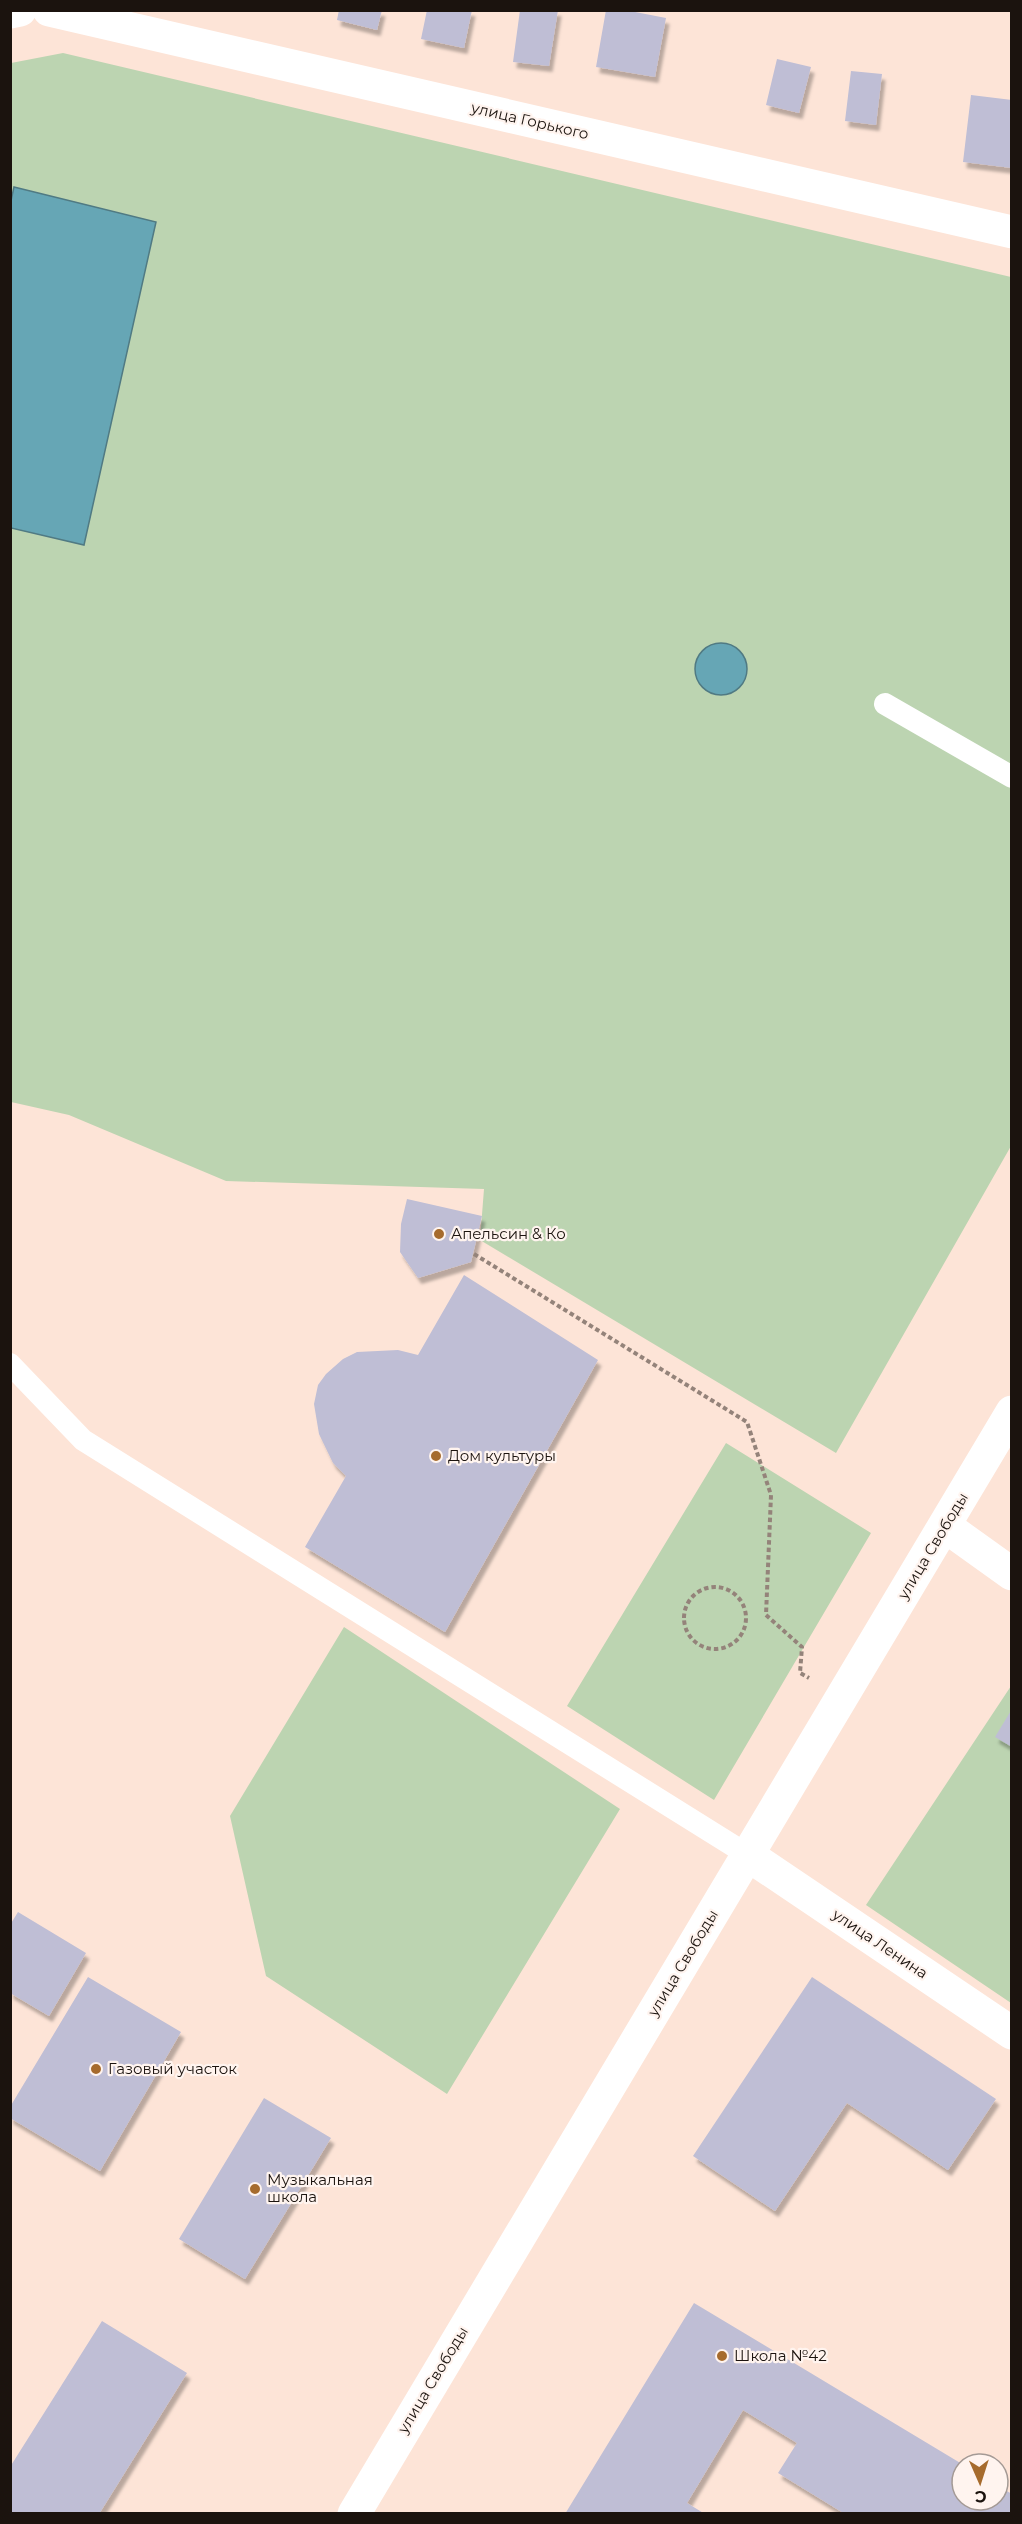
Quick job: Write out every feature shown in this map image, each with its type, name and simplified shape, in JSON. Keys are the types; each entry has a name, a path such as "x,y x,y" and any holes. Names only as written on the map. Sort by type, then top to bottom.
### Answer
{"street":[{"path":"10,12 20,10"},
{"name":"улица Горького","path":"49,10 1011,232"},
{"name":"улица Свободы","path":"354,2514 843,1698 1011,1412"},
{"path":"945,1526 1011,1574"},
{"name":"улица Ленина","path":"748,1855 1011,2032"}],"lane":[{"path":"885,704 1011,777"},
{"path":"10,1364 83,1440 748,1855"}],"path":[{"path":"474,1254 747,1422 771,1495 766,1615 802,1647 800,1673 843,1698"},
{"path":"708,1587 723,1588 734,1592 744,1603 747,1615 746,1627 740,1639 731,1646 712,1650 703,1648 693,1641 684,1626 687,1603 700,1590 708,1587"}],"green space":[{"path":"63,53 1011,277 1011,1146 836,1453 480,1240 484,1189 226,1181 69,1115 11,1102 11,63"},
{"path":"726,1443 871,1533 714,1800 567,1706"},
{"path":"344,1627 620,1809 447,2094 266,1976 230,1816"},
{"path":"1011,1686 1011,2003 866,1905"}],"water":[{"path":"14,187 156,222 84,545 11,528 10,205"},
{"path":"721,643 731,645 739,651 745,659 747,669 745,679 739,687 731,693 721,695 711,693 703,687 697,679 695,669 697,659 703,651 711,645"}],"building":[{"path":"339,10 382,10 377,30 337,20"},
{"path":"427,10 472,10 464,48 421,39"},
{"path":"520,10 558,10 549,66 513,62"},
{"path":"606,10 625,10 666,18 655,77 596,67"},
{"path":"777,59 811,67 799,113 766,105"},
{"path":"851,71 882,74 876,125 845,121"},
{"path":"971,95 1012,100 1012,168 963,162"},
{"name":"Апельсин & Ко","path":"407,1199 482,1216 471,1262 418,1278 400,1252 401,1224"},
{"name":"Дом культуры","path":"464,1275 598,1360 445,1632 305,1547 346,1476 333,1463 319,1434 314,1404 318,1385 326,1374 343,1359 357,1352 398,1350 418,1355"},
{"path":"1012,1709 1012,1747 995,1737"},
{"path":"18,1912 86,1953 49,2016 10,1993 10,1925"},
{"name":"Газовый участок","path":"88,1977 181,2032 100,2171 10,2118 10,2107"},
{"path":"812,1977 996,2099 948,2170 847,2103 775,2211 693,2156"},
{"name":"Музыкальная школа","path":"264,2098 331,2138 245,2279 179,2239"},
{"name":"Школа №42","path":"694,2303 950,2457 950,2512 1010,2512 1010,2493 1012,2494 1012,2514 845,2514 778,2473 797,2443 743,2410 687,2503 705,2514 565,2514"},
{"path":"102,2321 187,2373 99,2514 10,2514 10,2467"}],"place":[{"name":"Апельсин & Ко","path":"439,1234"},
{"name":"Дом культуры","path":"436,1456"},
{"name":"Газовый участок","path":"96,2069"},
{"name":"Музыкальная школа","path":"255,2189"},
{"name":"Школа №42","path":"722,2356"}]}
